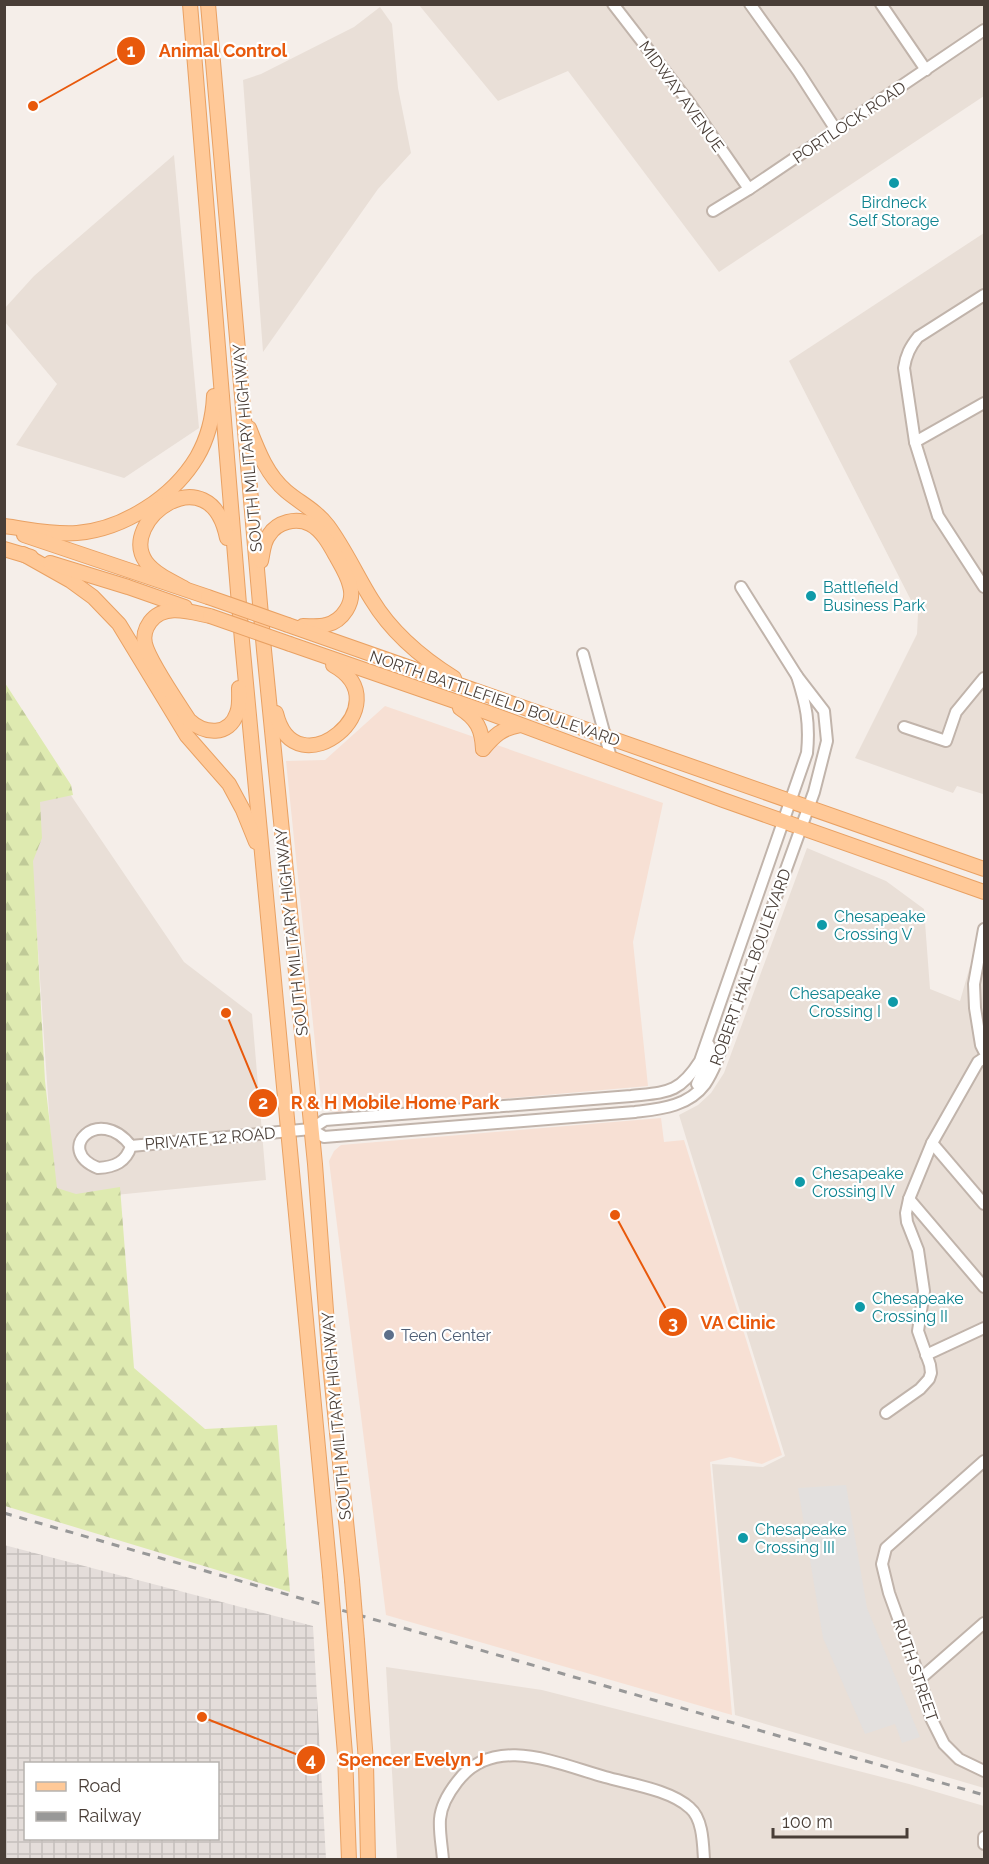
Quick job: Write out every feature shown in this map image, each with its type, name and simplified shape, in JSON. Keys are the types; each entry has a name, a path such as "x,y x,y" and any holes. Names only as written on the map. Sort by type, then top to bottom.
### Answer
{"main road":[{"name":"SOUTH MILITARY HIGHWAY","path":"190,4 242,641 330,1575 345,1754 349,1860"},
{"name":"SOUTH MILITARY HIGHWAY","path":"208,4 264,650 352,1580 366,1762 368,1860"},
{"path":"4,527 58,533 95,530 131,517 148,507 177,483 198,456 207,434 213,411 216,337"},
{"path":"244,415 263,463 273,478 285,491 314,511 326,523 386,621 420,655 482,693"},
{"path":"184,588 153,569 145,561 140,540 142,530 161,508 176,498 196,496 213,506 224,525 238,592"},
{"path":"260,600 261,563 264,545 269,535 277,526 287,522 299,521 319,530 342,567 351,586 351,597 343,615 335,621 326,625 288,625"},
{"name":"NORTH BATTLEFIELD BOULEVARD","path":"4,527 984,868"},
{"path":"10,549 71,581 93,597 119,624 187,736 229,784 255,837 263,866"},
{"name":"NORTH BATTLEFIELD BOULEVARD","path":"10,549 128,586 984,892"},
{"path":"210,616 185,610 170,610 152,619 144,634 147,651 189,720 196,727 205,731 225,728 237,713 242,641"},
{"path":"264,650 270,689 280,729 292,742 303,746 315,746 325,743 336,735 352,717 358,696 356,686 342,670 290,644"},
{"path":"443,698 475,720 482,732 483,749 503,729 521,725"}],"street":[{"name":"MIDWAY AVENUE","path":"613,4 688,101 749,189"},
{"path":"750,4 798,71 836,130"},
{"path":"881,4 926,70"},
{"name":"PORTLOCK ROAD","path":"713,211 984,30"},
{"path":"984,295 927,330 910,346 904,368 915,442 938,516 984,586"},
{"path":"915,442 984,403"},
{"path":"741,587 797,676"},
{"path":"583,654 611,759"},
{"name":"ROBERT HALL BOULEVARD","path":"289,1131 311,1128 325,1120 663,1093 679,1087 689,1078 700,1061 807,753 807,710 797,676"},
{"name":"ROBERT HALL BOULEVARD","path":"311,1128 324,1137 634,1112 664,1108 695,1095 705,1084 716,1063 809,807 827,741 824,711 797,676"},
{"path":"904,726 946,741 956,712 984,678"},
{"path":"984,929 975,973 974,994 979,1035 984,1051"},
{"path":"695,1095 708,1060 708,1039"},
{"path":"886,1413 920,1389 929,1379 930,1365 918,1331 924,1291 918,1250 907,1218 909,1199 932,1143 978,1062 984,1058"},
{"name":"PRIVATE 12 ROAD","path":"95,1129 111,1129 119,1132 131,1146 127,1157 120,1164 99,1168 86,1162 79,1150 81,1141 87,1133 95,1129"},
{"name":"PRIVATE 12 ROAD","path":"131,1146 289,1131"},
{"path":"932,1143 984,1204"},
{"path":"909,1199 984,1287"},
{"path":"926,1355 984,1328"},
{"name":"RUTH STREET","path":"984,1461 886,1548 882,1564 889,1593 920,1679 931,1718 944,1744 959,1759 984,1771"},
{"path":"920,1679 984,1623"},
{"path":"443,1860 440,1817 450,1791 463,1774 481,1761 502,1754 527,1755 669,1795 691,1808 697,1817 702,1834 704,1860"},
{"path":"984,1837 984,1844"}],"shaded area":[{"path":"419,5 984,5 984,96 719,272 568,71 498,101"},
{"path":"380,7 392,24 398,88 411,153 378,189 263,352 243,80 261,74 354,27"},
{"path":"174,155 199,428 124,478 16,445 57,384 5,322 5,308 34,276"},
{"path":"984,233 983,794 957,786 953,793 855,758 917,634 918,614 789,361"},
{"path":"385,706 663,803 633,942 648,1086 337,1113 326,1109 321,1101 286,761 325,760"},
{"path":"51,766 184,962 252,1014 266,1180 55,1201 28,801"},
{"path":"807,848 886,881 924,909 930,989 960,1001 970,966 984,971 984,1788 735,1715 712,1464 763,1467 785,1456 679,1115 698,1105 711,1093 724,1073"},
{"path":"661,1118 664,1142 684,1140 782,1455 762,1464 730,1457 710,1462 732,1715 386,1615 329,1161 334,1151 341,1145"},
{"path":"846,1485 867,1608 920,1737 902,1743 895,1724 865,1734 823,1638 798,1488"},
{"path":"4,1545 313,1626 326,1859 5,1859"},
{"path":"386,1667 542,1690 909,1784 984,1806 984,1859 397,1859"}],"green space":[{"path":"5,683 71,785 73,795 40,802 42,838 33,861 45,1081 57,1188 76,1194 120,1187 134,1368 205,1429 277,1425 290,1592 5,1506"}],"railway":[{"path":"4,1513 984,1795"}],"place":[{"name":"Animal Control","path":"33,106"},
{"name":"Birdneck Self Storage","path":"894,183"},
{"name":"Battlefield Business Park","path":"811,596"},
{"name":"Chesapeake Crossing V","path":"822,925"},
{"name":"Chesapeake Crossing I","path":"893,1002"},
{"name":"R & H Mobile Home Park","path":"226,1013"},
{"name":"Chesapeake Crossing IV","path":"800,1182"},
{"name":"VA Clinic","path":"615,1215"},
{"name":"Chesapeake Crossing II","path":"860,1307"},
{"name":"Teen Center","path":"389,1335"},
{"name":"Chesapeake Crossing III","path":"743,1538"},
{"name":"Spencer Evelyn J","path":"202,1717"}]}
